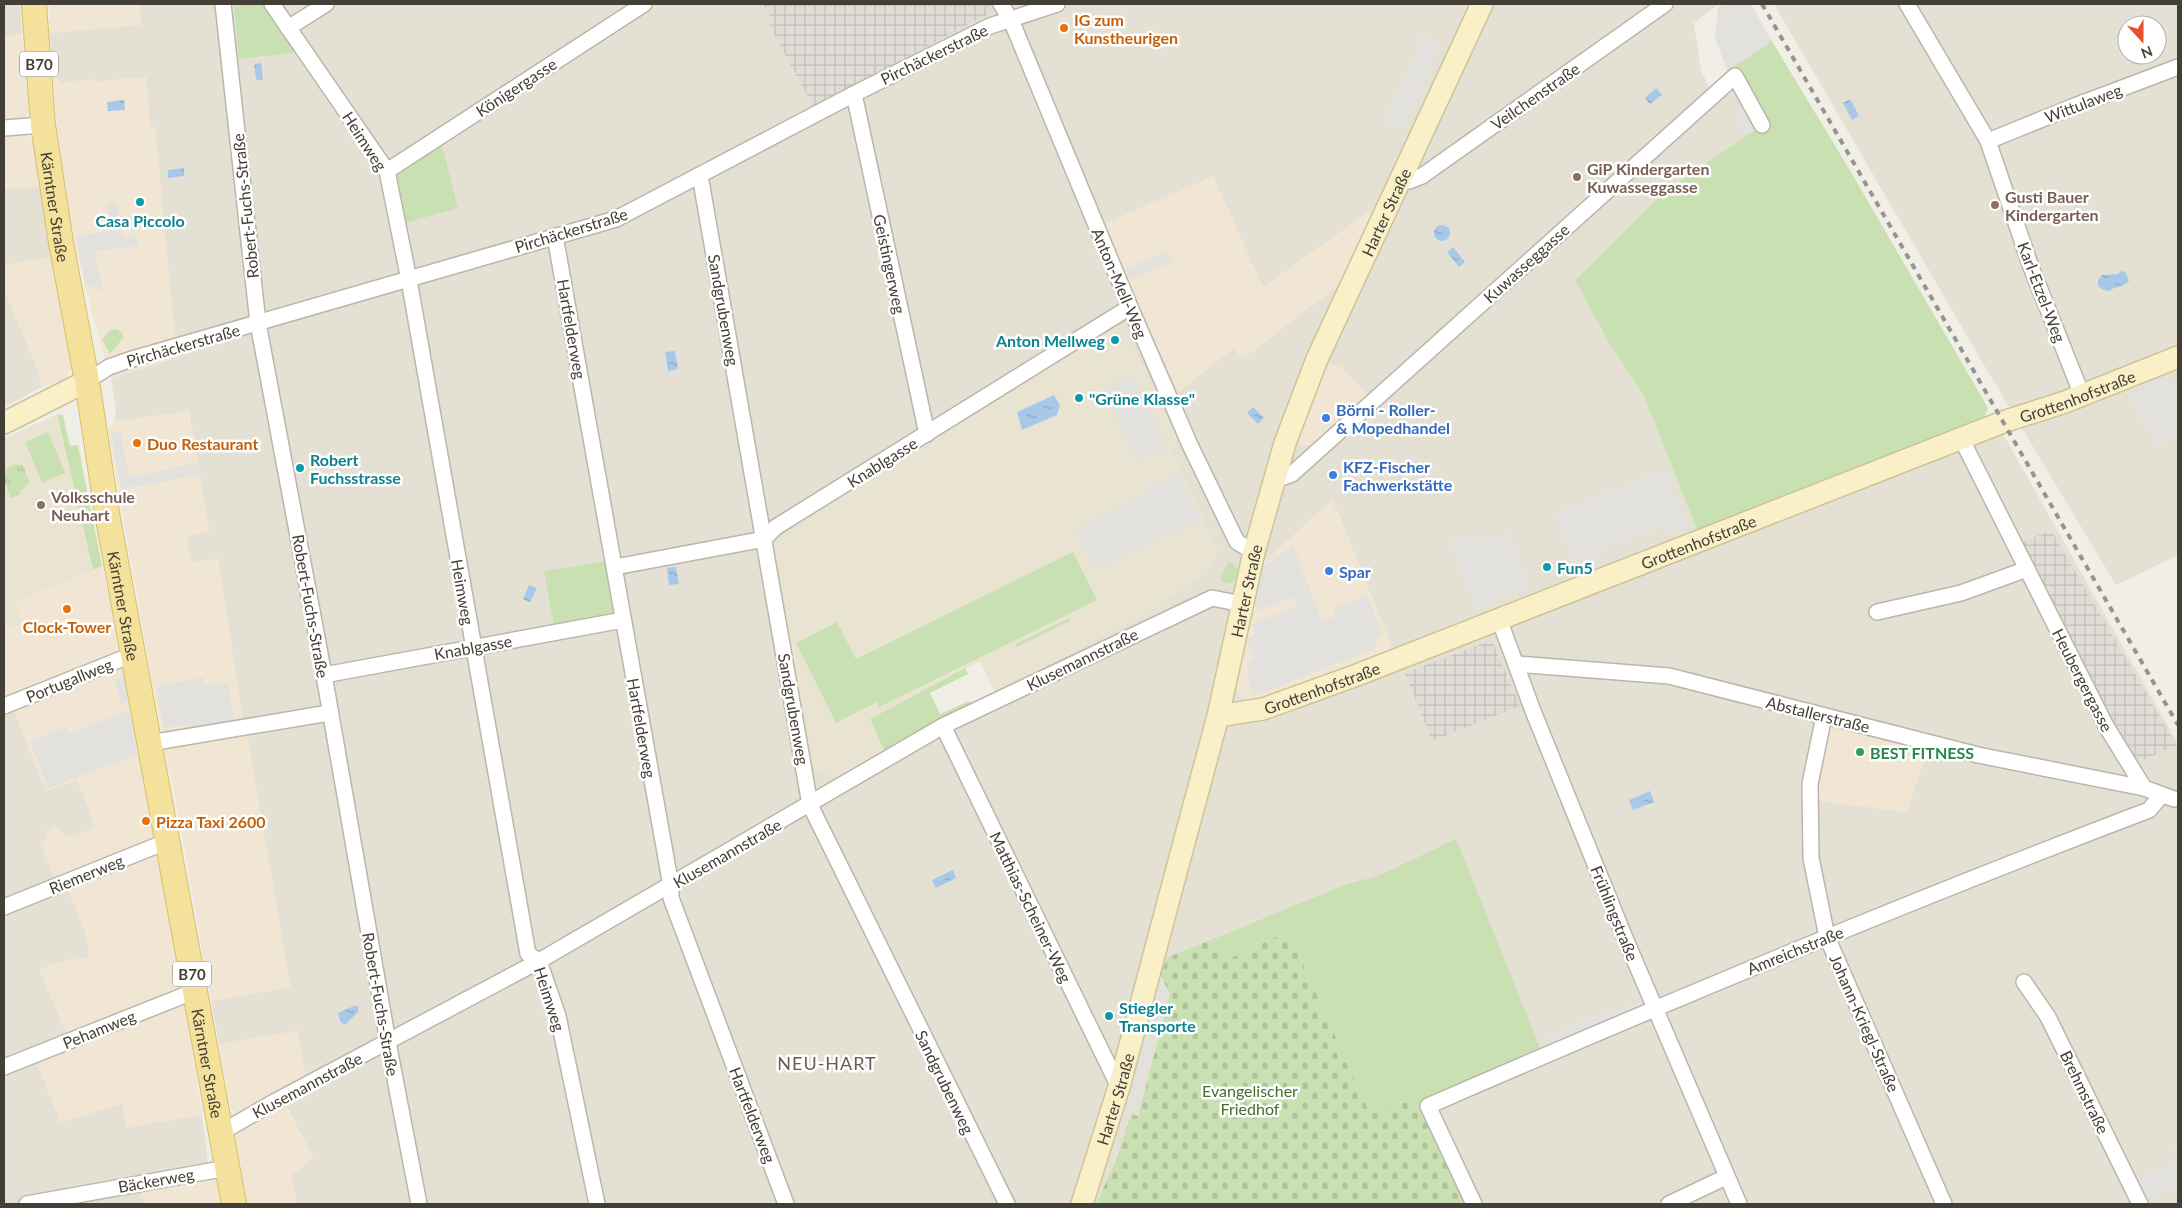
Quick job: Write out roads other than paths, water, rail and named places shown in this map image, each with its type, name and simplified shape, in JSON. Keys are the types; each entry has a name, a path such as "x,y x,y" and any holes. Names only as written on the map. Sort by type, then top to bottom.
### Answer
{"main road":[{"name":"Kärntner Straße","path":"34,4 43,125 61,243 87,381 107,513 234,1204"},
{"name":"Harter Straße","path":"1082,1204 1119,1087 1218,716 1254,552 1285,443 1317,359 1482,4"},
{"name":"Grottenhofstraße","path":"1218,716 1263,709 1499,619 1961,438 2082,395 2178,358"},
{"path":"4,423 87,381"}],"street":[{"name":"Robert-Fuchs-Straße","path":"223,4 258,323 324,675 329,713 388,1042 419,1204"},
{"name":"Heimweg","path":"272,4 387,171 409,280 472,648 528,954 539,961 558,1016 597,1204"},
{"path":"288,28 326,4"},
{"name":"Königergasse","path":"387,171 644,4"},
{"name":"Anton-Mell-Weg","path":"1001,4 1011,20 1130,307 1190,445 1237,542 1254,552"},
{"name":"Pirchäckerstraße","path":"87,381 109,367 123,362 616,219 854,94 990,26 1057,4"},
{"name":"Veilchenstraße","path":"1402,179 1409,181 1422,176 1665,4"},
{"name":"Karl-Etzel-Weg","path":"1907,4 1988,141 2031,267 2082,395"},
{"name":"Wittulaweg","path":"1988,141 2072,106 2178,67"},
{"name":"Kuwasseggasse","path":"1273,481 1292,474 1734,76 1762,125"},
{"name":"Geistingerweg","path":"854,94 927,434"},
{"path":"4,128 43,125"},
{"name":"Sandgrubenweg","path":"698,176 701,181 810,805 1007,1204"},
{"name":"Hartfelderweg","path":"555,236 615,567 622,620 671,886 671,898 786,1204"},
{"name":"Knablgasse","path":"764,539 776,527 1130,307"},
{"name":"Heubergergasse","path":"1961,438 2106,726 2144,788"},
{"path":"615,567 764,539"},
{"path":"1877,612 1961,593 2027,569"},
{"name":"Klusemannstraße","path":"220,1133 274,1102 539,961 671,886 810,805 817,798 943,726 1212,598 1242,604"},
{"name":"Frühlingstraße","path":"1499,619 1536,720 1726,1178 1739,1204"},
{"name":"Knablgasse","path":"324,675 622,620"},
{"name":"Portugallweg","path":"4,706 134,654"},
{"name":"Abstallerstraße","path":"1516,664 1669,676 1978,755 2144,788 2167,797"},
{"path":"150,743 329,713"},
{"name":"Johann-Kriegl-Straße","path":"1824,716 1810,784 1811,849 1827,937 1944,1204"},
{"name":"Matthias-Scheiner-Weg","path":"943,726 1119,1087"},
{"name":"Amreichstraße","path":"1474,1204 1428,1106 1655,1008 1970,878 2150,810 2167,797"},
{"name":"Riemerweg","path":"4,907 168,841"},
{"name":"Brehmstraße","path":"2024,982 2048,1017 2140,1204"},
{"name":"Pehamweg","path":"4,1067 195,990"},
{"name":"Bäckerweg","path":"27,1204 227,1168"},
{"path":"1668,1204 1726,1178"}],"water":[{"path":"261,63 263,80 256,80 254,64"},
{"path":"1656,88 1662,95 1650,104 1645,98"},
{"path":"1850,99 1859,116 1852,120 1843,103"},
{"path":"124,100 125,110 108,111 107,102"},
{"path":"184,168 184,176 168,178 168,170"},
{"path":"1442,225 1450,233 1442,241 1434,233"},
{"path":"1453,247 1465,262 1459,267 1447,252"},
{"path":"2121,271 2125,272 2129,281 2109,291 2103,290 2098,286 2098,280 2102,275 2118,274"},
{"path":"675,351 678,369 668,371 665,352"},
{"path":"1054,395 1060,405 1057,415 1022,430 1017,412"},
{"path":"1253,407 1264,418 1258,424 1247,413"},
{"path":"676,567 679,584 669,585 667,568"},
{"path":"529,585 537,588 530,602 523,599"},
{"path":"1650,791 1654,802 1633,810 1629,800"},
{"path":"953,870 956,878 936,888 932,880"},
{"path":"358,1006 358,1012 346,1024 343,1024 338,1013"}],"railway":[{"path":"1762,4 2178,725"}],"place":[{"name":"IG zum Kunstheurigen","path":"1064,28"},
{"name":"GiP Kindergarten Kuwasseggasse","path":"1577,177"},
{"name":"Casa Piccolo","path":"140,202"},
{"name":"Gusti Bauer Kindergarten","path":"1995,205"},
{"name":"Anton Mellweg","path":"1115,340"},
{"name":"\"Grüne Klasse\"","path":"1079,398"},
{"name":"Börni - Roller- & Mopedhandel","path":"1326,418"},
{"name":"Duo Restaurant","path":"137,443"},
{"name":"Robert Fuchsstrasse","path":"300,468"},
{"name":"KFZ-Fischer Fachwerkstätte","path":"1333,475"},
{"name":"Volksschule Neuhart","path":"41,505"},
{"name":"Fun5","path":"1547,567"},
{"name":"Spar","path":"1329,571"},
{"name":"Clock-Tower","path":"67,609"},
{"name":"BEST FITNESS","path":"1860,752"},
{"name":"Pizza Taxi 2600","path":"146,821"},
{"name":"Stiegler Transporte","path":"1109,1016"}],"district":[{"name":"NEU-HART","path":"827,1063"}],"park label":[{"name":"Evangelischer Friedhof","path":"1250,1099"}]}
